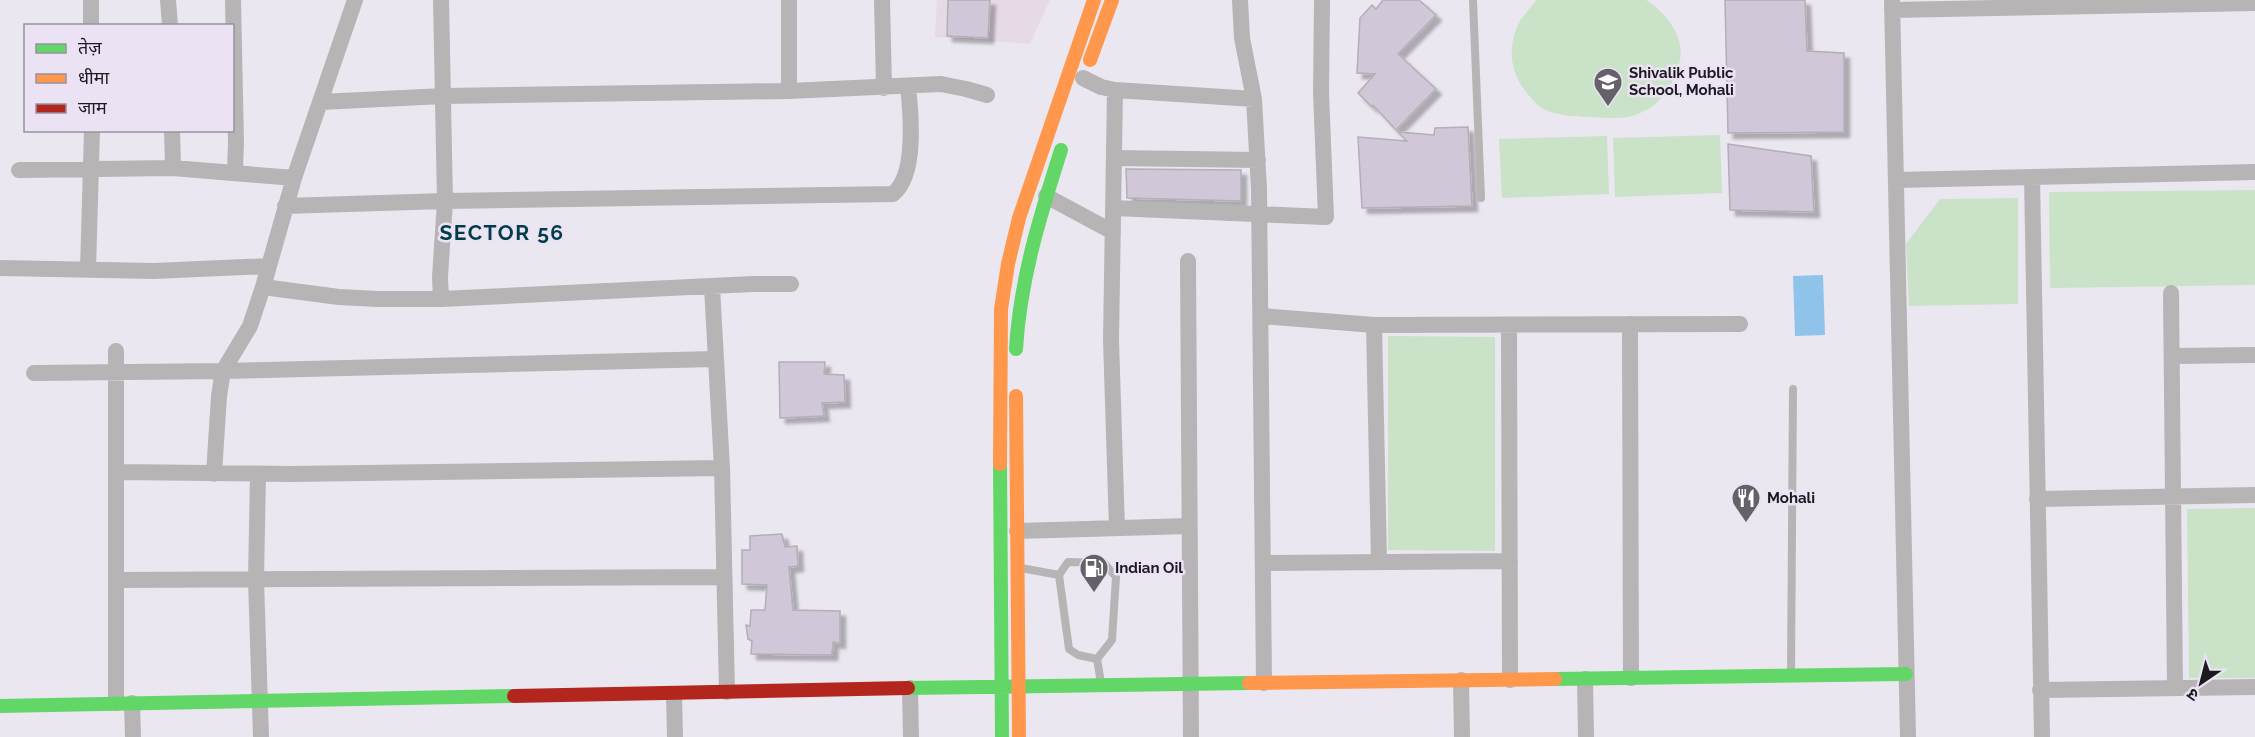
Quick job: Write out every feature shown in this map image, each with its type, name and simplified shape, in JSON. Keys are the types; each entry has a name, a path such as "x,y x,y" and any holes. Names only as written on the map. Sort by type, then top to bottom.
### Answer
{"street":[{"path":"91,0 91,24"},
{"path":"168,0 170,24"},
{"path":"233,0 234,24"},
{"path":"214,474 219,396 223,371 250,326 294,178 355,0"},
{"path":"441,0 445,201 440,277 441,299"},
{"path":"789,0 789,91"},
{"path":"882,0 884,88"},
{"path":"1077,80 1094,0"},
{"path":"1002,737 999,412 1001,309 1008,264 1019,218 1050,132 1077,80 1112,0"},
{"path":"1240,0 1242,38 1254,99 1258,159 1264,562 1263,683"},
{"path":"1114,208 1326,217 1321,93 1322,0"},
{"path":"1908,737 1892,5 2255,3"},
{"path":"234,48 235,171"},
{"path":"1077,80 1116,90 1254,99"},
{"path":"320,102 444,96 789,91 941,84 966,88 987,95"},
{"path":"285,206 445,201 893,194 900,188 908,166 910,107 908,86"},
{"path":"1116,90 1111,340 1117,528"},
{"path":"88,270 92,132"},
{"path":"172,132 173,168"},
{"path":"1016,362 1016,328 1024,270 1066,132"},
{"path":"1114,158 1258,159"},
{"path":"19,170 173,168 235,171 294,178"},
{"path":"1896,180 2255,172"},
{"path":"2032,177 2042,737"},
{"path":"1046,196 1113,232"},
{"path":"1188,261 1191,737"},
{"path":"0,268 187,270 269,266"},
{"path":"263,287 378,299 441,299 791,284"},
{"path":"712,287 722,468 727,692"},
{"path":"2171,293 2175,688"},
{"path":"1261,316 1374,325 1740,324"},
{"path":"1630,324 1631,678"},
{"path":"1374,325 1378,562"},
{"path":"1509,325 1510,680"},
{"path":"116,351 117,580 124,703 133,737"},
{"path":"2172,356 2255,356"},
{"path":"34,373 223,371 715,359"},
{"path":"1016,384 1019,737"},
{"path":"117,472 258,474 722,468"},
{"path":"258,474 256,580 261,737"},
{"path":"2037,499 2255,495"},
{"path":"1017,531 1189,526"},
{"path":"1264,562 1510,561"},
{"path":"117,580 723,577"},
{"path":"0,706 1001,686 1906,674"},
{"path":"1585,679 1586,737"},
{"path":"1461,680 1462,737"},
{"path":"2040,690 2255,687"},
{"path":"910,688 911,737"},
{"path":"674,694 675,737"}],"lane":[{"path":"1473,0 1481,198"},
{"path":"1791,676 1793,389"},
{"path":"1068,562 1104,563 1116,577 1112,640 1096,659 1078,655 1069,649 1059,575 1068,562"},
{"path":"1018,567 1059,575"},
{"path":"1096,659 1102,685"}],"shaded area":[{"path":"937,0 1050,0 1030,44 935,37"}],"green space":[{"path":"1536,0 1646,0 1653,5 1672,26 1681,51 1675,76 1661,99 1648,109 1622,118 1567,115 1542,108 1521,85 1512,59 1513,40 1517,26"},
{"path":"1720,135 1722,193 1615,197 1613,138"},
{"path":"1607,136 1609,194 1502,198 1499,139"},
{"path":"2255,190 2255,285 2050,288 2049,192"},
{"path":"2018,198 2018,304 1909,306 1906,244 1940,199"},
{"path":"1388,336 1495,337 1495,551 1388,550"},
{"path":"2255,508 2255,678 2189,678 2187,509"}],"water":[{"path":"1823,275 1825,335 1795,336 1793,276"}],"building":[{"path":"948,0 990,0 988,38 947,36"},
{"path":"1383,0 1419,0 1436,15 1398,54 1436,89 1396,130 1373,105 1372,107 1358,93 1375,74 1357,73 1360,18 1372,5 1376,9"},
{"path":"1725,0 1805,0 1807,51 1844,53 1844,132 1728,133"},
{"path":"1468,127 1472,206 1362,208 1358,137 1407,141 1398,132 1434,135 1435,128"},
{"path":"1728,144 1811,156 1814,212 1730,210"},
{"path":"1126,169 1241,170 1241,201 1127,198"},
{"path":"779,362 825,362 824,374 844,375 845,402 822,403 824,416 780,418"},
{"path":"782,534 785,547 797,546 798,566 789,567 793,610 840,611 840,643 833,642 832,655 751,654 752,641 748,639 746,625 750,626 751,610 765,610 767,585 742,584 742,550 750,550 750,536"}],"traffic: fast":[{"path":"1016,349 1026,273 1061,150"},
{"path":"1000,464 1002,737"},
{"path":"1555,679 1906,674"},
{"path":"908,688 1249,683"},
{"path":"0,706 514,696"}],"traffic: slow":[{"path":"1000,464 1001,309 1008,264 1019,218 1094,0"},
{"path":"1090,60 1112,0"},
{"path":"1016,396 1019,737"},
{"path":"1249,683 1555,679"}],"traffic: jam":[{"path":"514,696 908,688"}],"place":[{"name":"Shivalik Public School, Mohali","path":"1608,108"},
{"name":"Mohali","path":"1746,524"},
{"name":"Indian Oil","path":"1094,594"}],"district":[{"name":"SECTOR 56","path":"502,233"}]}
